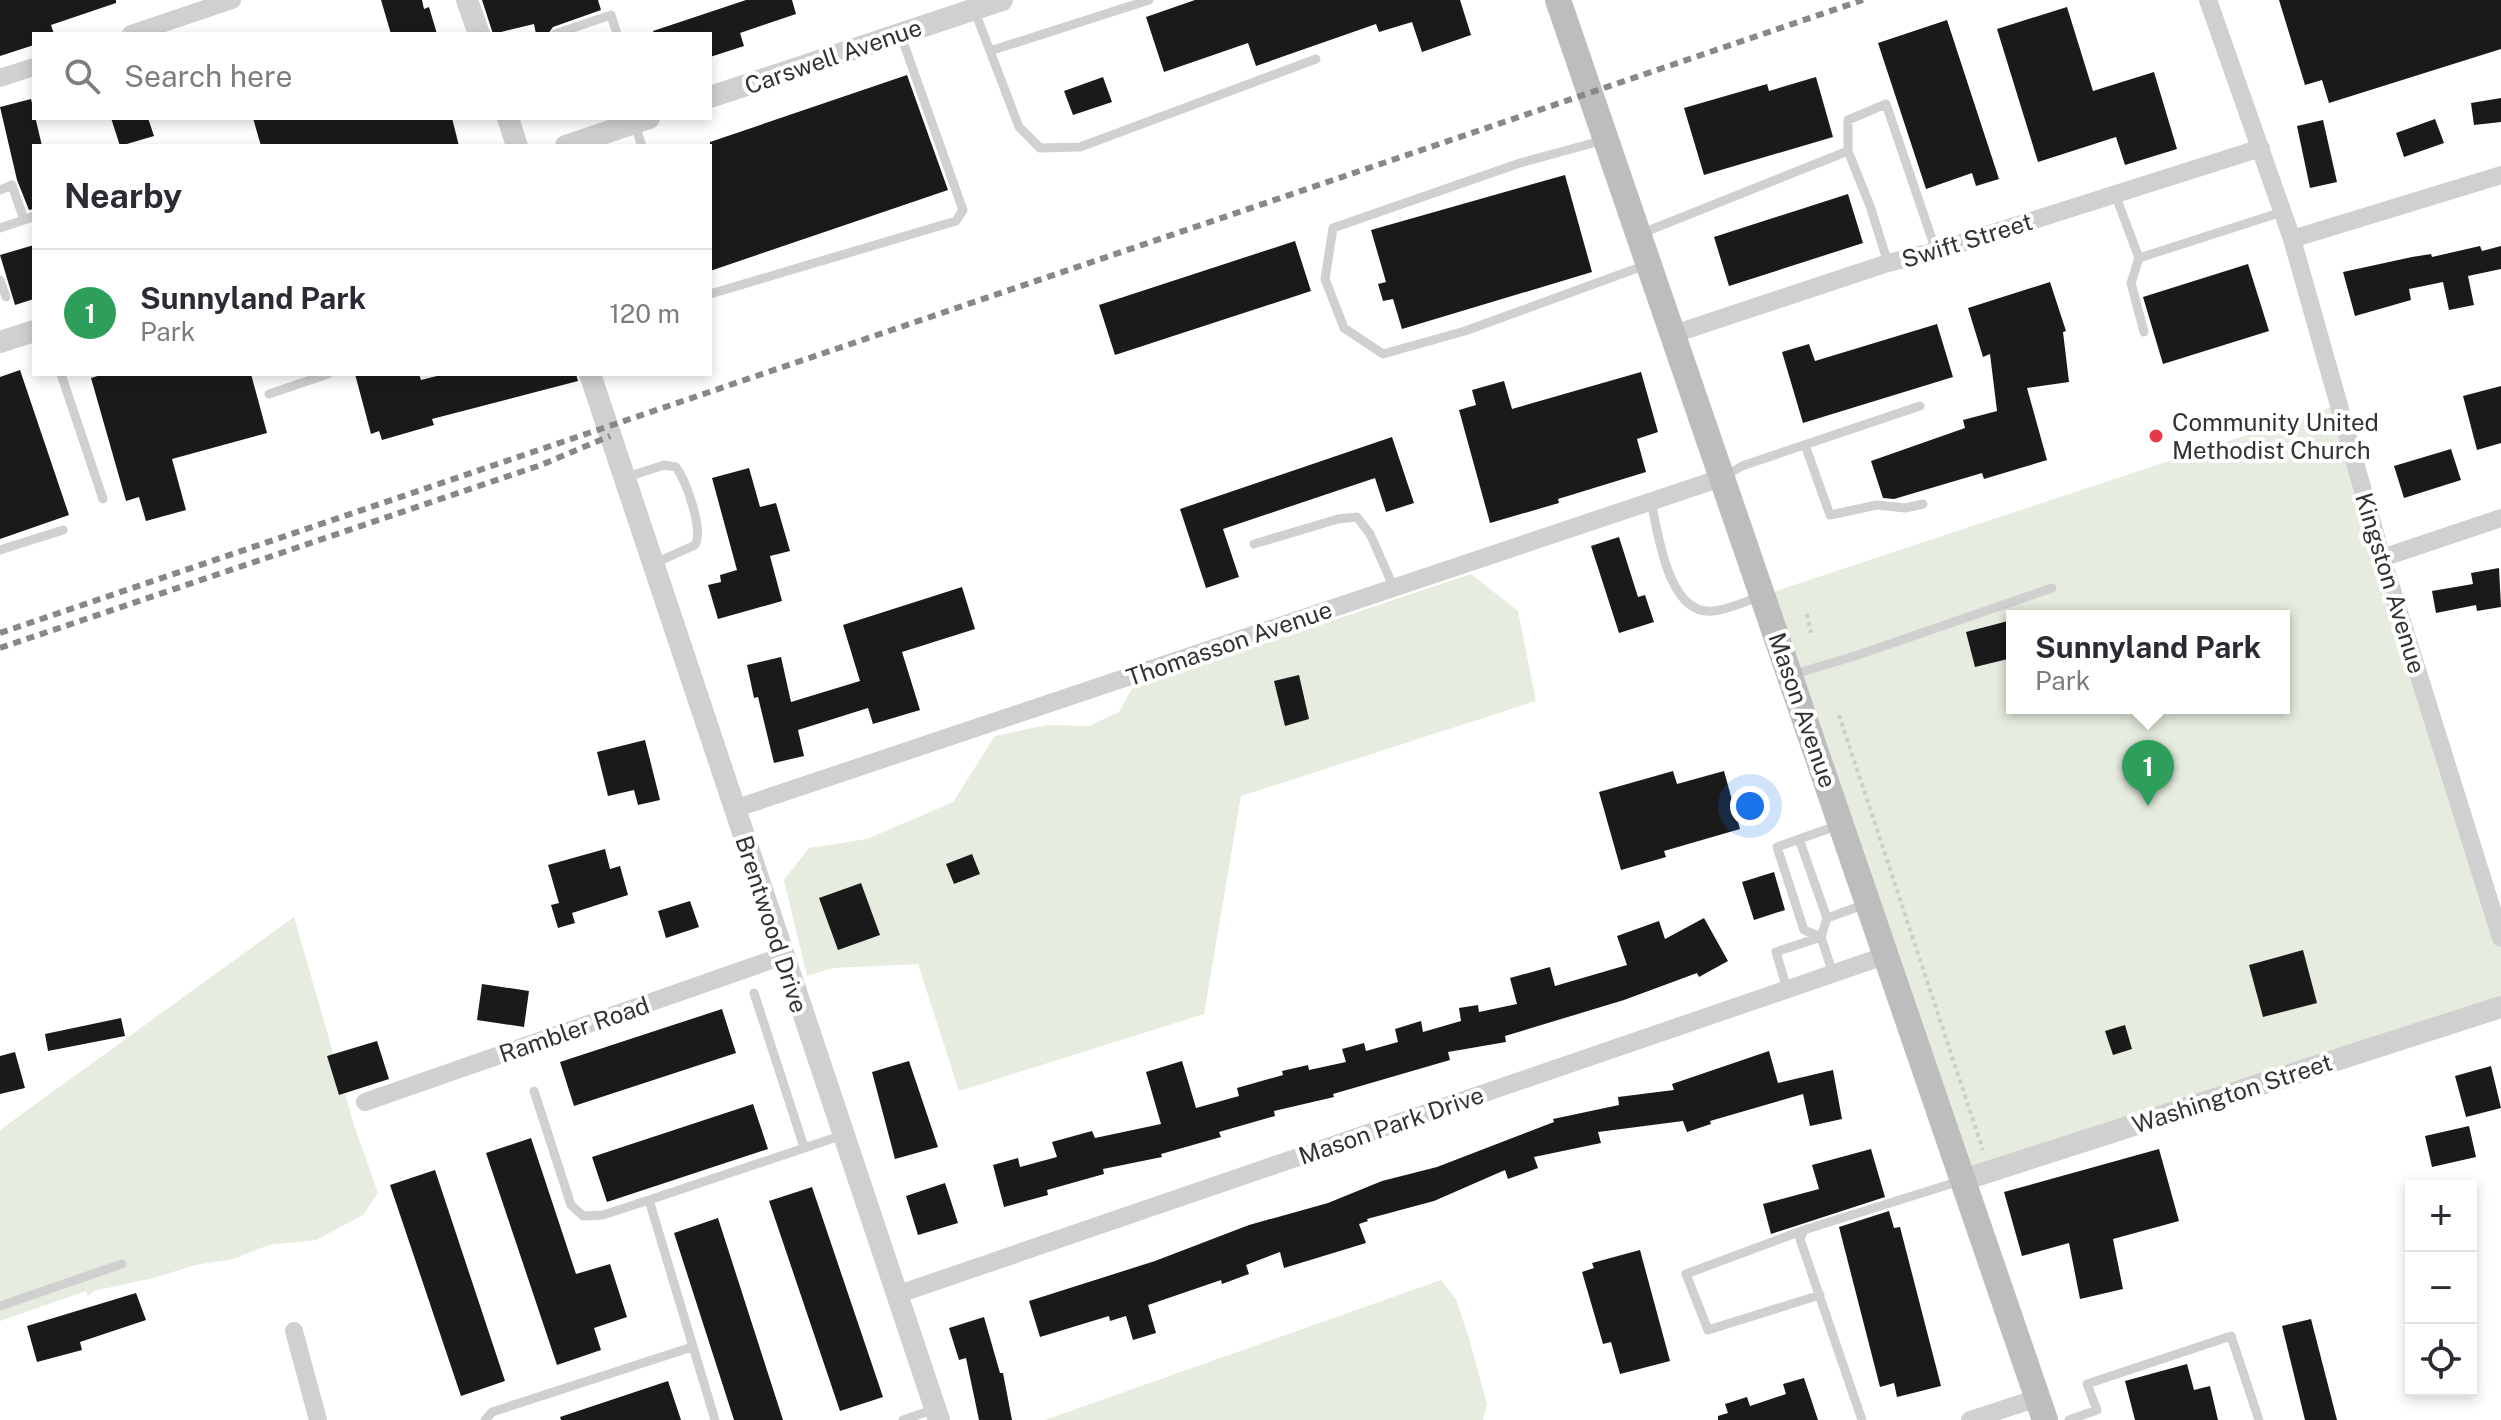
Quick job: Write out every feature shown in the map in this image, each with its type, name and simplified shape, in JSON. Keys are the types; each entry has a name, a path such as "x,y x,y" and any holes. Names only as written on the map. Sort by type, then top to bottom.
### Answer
{"main road":[{"name":"Mason Avenue","path":"1558,0 2042,1409"}],"street":[{"path":"137,32 232,0"},
{"path":"467,0 478,32"},
{"name":"Carswell Avenue","path":"712,96 1002,0"},
{"name":"Kingston Avenue","path":"2208,0 2292,239 2382,558 2501,938"},
{"path":"0,78 32,68"},
{"path":"509,120 516,144"},
{"path":"572,144 643,120"},
{"name":"Swift Street","path":"1674,334 1888,263 1936,251 2261,148"},
{"path":"2292,239 2501,175"},
{"path":"0,342 32,332"},
{"name":"Brentwood Drive","path":"591,376 937,1415"},
{"name":"Thomasson Avenue","path":"734,809 1724,477"},
{"path":"2382,558 2501,518"},
{"name":"Mason Park Drive","path":"896,1295 1887,955"},
{"name":"Rambler Road","path":"365,1102 783,956"},
{"name":"Washington Street","path":"1963,1180 2501,1007"},
{"path":"294,1331 318,1420"},
{"path":"1980,1418 2042,1409"}],"lane":[{"path":"990,51 1149,0"},
{"path":"974,9 1019,127 1040,148 1080,147 1316,59"},
{"path":"561,32 611,15 616,32"},
{"path":"712,293 956,221 963,210 900,33"},
{"path":"1888,263 1848,151 1848,120 1886,104 1936,251"},
{"path":"642,144 643,120"},
{"path":"1607,139 1520,163 1333,228 1325,279 1344,328 1383,354 1465,331 1650,263"},
{"path":"1640,234 1848,151"},
{"path":"0,190 12,185 29,218 0,228"},
{"path":"2115,194 2139,258 2131,283 2144,332"},
{"path":"2139,258 2282,212"},
{"path":"0,280 6,297"},
{"path":"62,376 103,499"},
{"path":"269,394 322,376"},
{"path":"1724,477 1742,466 1920,406"},
{"path":"1805,445 1830,515 1877,505 1905,508 1923,504"},
{"path":"624,478 664,465 676,467 696,519 699,534 695,545 653,564"},
{"path":"1651,501 1672,583 1681,598 1694,608 1712,612 1764,595"},
{"path":"1254,544 1338,519 1357,517 1370,534 1394,588"},
{"path":"0,550 63,530"},
{"path":"1791,675 2052,588"},
{"path":"1821,937 1804,930 1777,847 1842,824"},
{"path":"1799,839 1827,918 1821,937 1833,974"},
{"path":"1827,918 1869,903"},
{"path":"1787,989 1776,952 1821,937"},
{"path":"754,993 804,1147"},
{"path":"534,1091 571,1205 583,1216 603,1215 843,1135"},
{"path":"1820,1295 1708,1330 1686,1274 1804,1230 1963,1180"},
{"path":"649,1200 715,1420"},
{"path":"1804,1230 1800,1239 1862,1420"},
{"path":"0,1306 122,1264"},
{"path":"2069,1420 2098,1415 2087,1384 2231,1336 2259,1420"},
{"path":"485,1420 492,1412 692,1347"},
{"path":"903,1420 937,1415"}],"path":[{"path":"1807,614 1811,633"},
{"path":"1839,715 1990,1171"}],"shaded area":[{"path":"2338,405 2501,938 2501,1007 1963,1180 1764,595"},
{"path":"1471,574 1518,611 1536,701 1241,796 1204,1014 959,1091 918,964 833,968 807,976 784,880 809,848 867,839 953,802 995,736 1047,725 1089,726 1119,712 1132,688"},
{"path":"294,917 353,1122 378,1193 363,1215 316,1240 269,1245 233,1259 196,1265 94,1291 88,1296 86,1291 0,1321 0,1130"},
{"path":"1441,1280 1456,1299 1469,1338 1487,1404 1483,1420 1045,1420"}],"building":[{"path":"0,0 116,0 116,3 51,25 53,32 32,32 32,46 0,56"},
{"path":"381,0 422,0 424,9 429,7 436,32 390,32"},
{"path":"482,0 598,0 601,10 553,27 549,32 536,32 534,24 492,32"},
{"path":"746,0 792,0 796,14 740,33 744,46 712,56 712,32 653,31"},
{"path":"1195,0 1460,0 1471,35 1422,52 1412,22 1379,32 1376,24 1256,66 1248,43 1164,72 1146,17"},
{"path":"2279,0 2501,0 2501,49 2329,103 2322,80 2305,85"},
{"path":"2067,7 2093,91 2154,72 2177,149 2125,165 2116,137 2038,162 1997,29"},
{"path":"1947,20 1999,179 1976,186 1972,173 1926,189 1878,43"},
{"path":"907,75 948,190 712,270 710,142"},
{"path":"1103,77 1112,102 1073,115 1064,91"},
{"path":"1816,77 1833,137 1704,175 1684,108 1767,84 1769,91"},
{"path":"2501,98 2501,122 2474,125 2471,103"},
{"path":"31,99 32,120 36,120 42,144 32,144 32,209 29,210 17,180 0,107"},
{"path":"2435,119 2444,143 2404,157 2396,133"},
{"path":"112,120 149,120 154,136 119,144"},
{"path":"254,120 452,120 458,144 260,144"},
{"path":"2323,120 2337,182 2310,188 2297,126"},
{"path":"1565,175 1592,272 1402,329 1393,299 1383,301 1378,284 1386,282 1371,230"},
{"path":"1848,194 1863,243 1729,286 1714,237"},
{"path":"1295,241 1311,291 1115,355 1099,305"},
{"path":"32,246 32,300 15,305 0,255"},
{"path":"2480,246 2482,251 2501,246 2501,269 2468,276 2474,305 2449,310 2443,282 2409,289 2411,300 2355,316 2343,272"},
{"path":"2248,264 2269,331 2163,364 2143,297"},
{"path":"2050,282 2066,331 2063,332 2069,382 2027,388 2047,460 1984,479 1982,473 1894,499 1883,498 1871,461 1965,428 1963,420 1997,411 1990,354 1983,357 1968,308"},
{"path":"1937,324 1953,377 1803,423 1782,352 1809,344 1815,361"},
{"path":"20,370 69,515 0,539 0,377"},
{"path":"1641,372 1658,432 1637,439 1646,472 1558,499 1559,503 1490,523 1459,410 1476,405 1472,390 1504,381 1512,409"},
{"path":"252,376 267,433 172,459 186,510 146,521 139,497 126,501 91,378"},
{"path":"356,376 420,376 421,380 437,376 577,376 578,381 432,419 434,425 382,440 379,431 371,434"},
{"path":"2501,386 2501,443 2477,450 2463,396"},
{"path":"1392,437 1414,503 1386,512 1375,478 1223,529 1239,577 1206,588 1180,509"},
{"path":"2451,449 2461,480 2404,498 2394,466"},
{"path":"749,468 760,507 776,503 790,551 770,556 782,601 718,619 708,585 721,582 720,575 737,570 712,478"},
{"path":"1619,537 1638,597 1645,595 1654,622 1619,633 1591,546"},
{"path":"2499,568 2501,607 2477,611 2476,605 2436,613 2432,591 2473,584 2471,573"},
{"path":"962,587 975,629 902,652 920,710 873,724 868,708 798,730 804,756 774,763 747,665 781,657 791,702 860,681 843,625"},
{"path":"2006,622 2006,659 1975,667 1966,632"},
{"path":"1299,675 1309,719 1285,726 1274,681"},
{"path":"645,740 660,800 638,805 634,790 608,796 597,752"},
{"path":"1673,771 1677,784 1724,771 1740,829 1664,851 1666,857 1621,870 1599,792"},
{"path":"605,849 610,869 620,866 628,895 572,913 575,923 558,928 551,905 559,903 548,865"},
{"path":"972,854 980,874 954,884 946,864"},
{"path":"1774,872 1785,910 1754,920 1742,882"},
{"path":"861,883 880,935 838,950 819,898"},
{"path":"690,901 699,927 666,938 658,911"},
{"path":"1704,918 1728,961 1699,977 1697,973 1624,1000 1505,1036 1506,1042 1448,1052 1450,1060 1333,1094 1334,1097 1274,1111 1275,1116 1219,1132 1221,1137 1161,1154 1162,1157 1103,1169 1104,1174 1047,1190 1048,1195 1004,1207 993,1165 1018,1158 1020,1167 1057,1157 1052,1142 1092,1131 1095,1138 1161,1124 1146,1072 1182,1061 1196,1108 1239,1096 1237,1088 1283,1075 1282,1071 1308,1065 1309,1070 1346,1062 1342,1049 1364,1043 1366,1051 1398,1042 1395,1029 1421,1021 1423,1032 1461,1021 1459,1008 1478,1005 1479,1012 1517,1004 1510,978 1550,967 1555,986 1627,965 1617,936 1659,921 1665,939"},
{"path":"2303,950 2317,1003 2263,1017 2249,965"},
{"path":"482,984 529,991 524,1027 477,1020"},
{"path":"722,1009 736,1053 574,1106 560,1062"},
{"path":"121,1018 125,1036 48,1051 45,1034"},
{"path":"2125,1025 2132,1049 2113,1055 2105,1031"},
{"path":"377,1041 389,1079 339,1095 327,1056"},
{"path":"1769,1051 1778,1083 1833,1070 1842,1119 1810,1126 1803,1094 1710,1121 1711,1124 1687,1132 1683,1121 1598,1132 1601,1143 1534,1157 1538,1168 1508,1179 1505,1170 1434,1201 1367,1219 1359,1224 1366,1243 1284,1268 1280,1252 1246,1265 1249,1274 1222,1284 1221,1280 1148,1305 1156,1333 1133,1340 1126,1316 1110,1321 1109,1316 1040,1337 1029,1301 1155,1261 1249,1225 1328,1203 1382,1181 1437,1167 1554,1122 1553,1119 1619,1105 1618,1097 1674,1090 1672,1084"},
{"path":"15,1052 25,1088 0,1094 0,1056"},
{"path":"909,1061 938,1147 895,1159 872,1072"},
{"path":"2491,1066 2501,1108 2466,1117 2455,1076"},
{"path":"753,1104 768,1149 607,1202 592,1157"},
{"path":"2469,1126 2476,1157 2432,1167 2425,1136"},
{"path":"531,1138 576,1274 610,1264 627,1317 594,1328 601,1350 557,1365 486,1153"},
{"path":"1871,1149 1885,1197 1771,1234 1763,1204 1819,1189 1812,1165"},
{"path":"2159,1149 2179,1221 2113,1239 2123,1289 2080,1299 2069,1243 2022,1256 2004,1192"},
{"path":"435,1170 505,1381 461,1396 390,1185"},
{"path":"945,1183 958,1223 918,1235 906,1196"},
{"path":"812,1187 883,1397 840,1411 769,1201"},
{"path":"1889,1211 1894,1228 1900,1227 1941,1386 1897,1397 1894,1383 1880,1387 1839,1227"},
{"path":"718,1218 783,1420 734,1420 674,1233"},
{"path":"1640,1250 1670,1361 1620,1374 1611,1342 1603,1344 1582,1272 1594,1268 1592,1263"},
{"path":"136,1293 146,1320 80,1342 82,1350 37,1362 27,1326"},
{"path":"984,1317 1000,1373 1003,1373 1012,1420 979,1420 966,1358 959,1360 949,1328"},
{"path":"2311,1319 2337,1420 2305,1420 2282,1326"},
{"path":"2187,1364 2194,1390 2210,1386 2218,1420 2135,1420 2125,1381"},
{"path":"1804,1378 1818,1420 1718,1420 1718,1416 1728,1413 1725,1404 1747,1397 1750,1406 1786,1394 1783,1384"},
{"path":"668,1381 681,1420 561,1420 560,1417"}],"railway":[{"path":"0,633 1863,0"},
{"path":"0,648 541,465 610,436"}],"place":[{"name":"Community United Methodist Church","path":"2156,436"},
{"name":"Sunnyland Park","path":"2148,806"}]}
